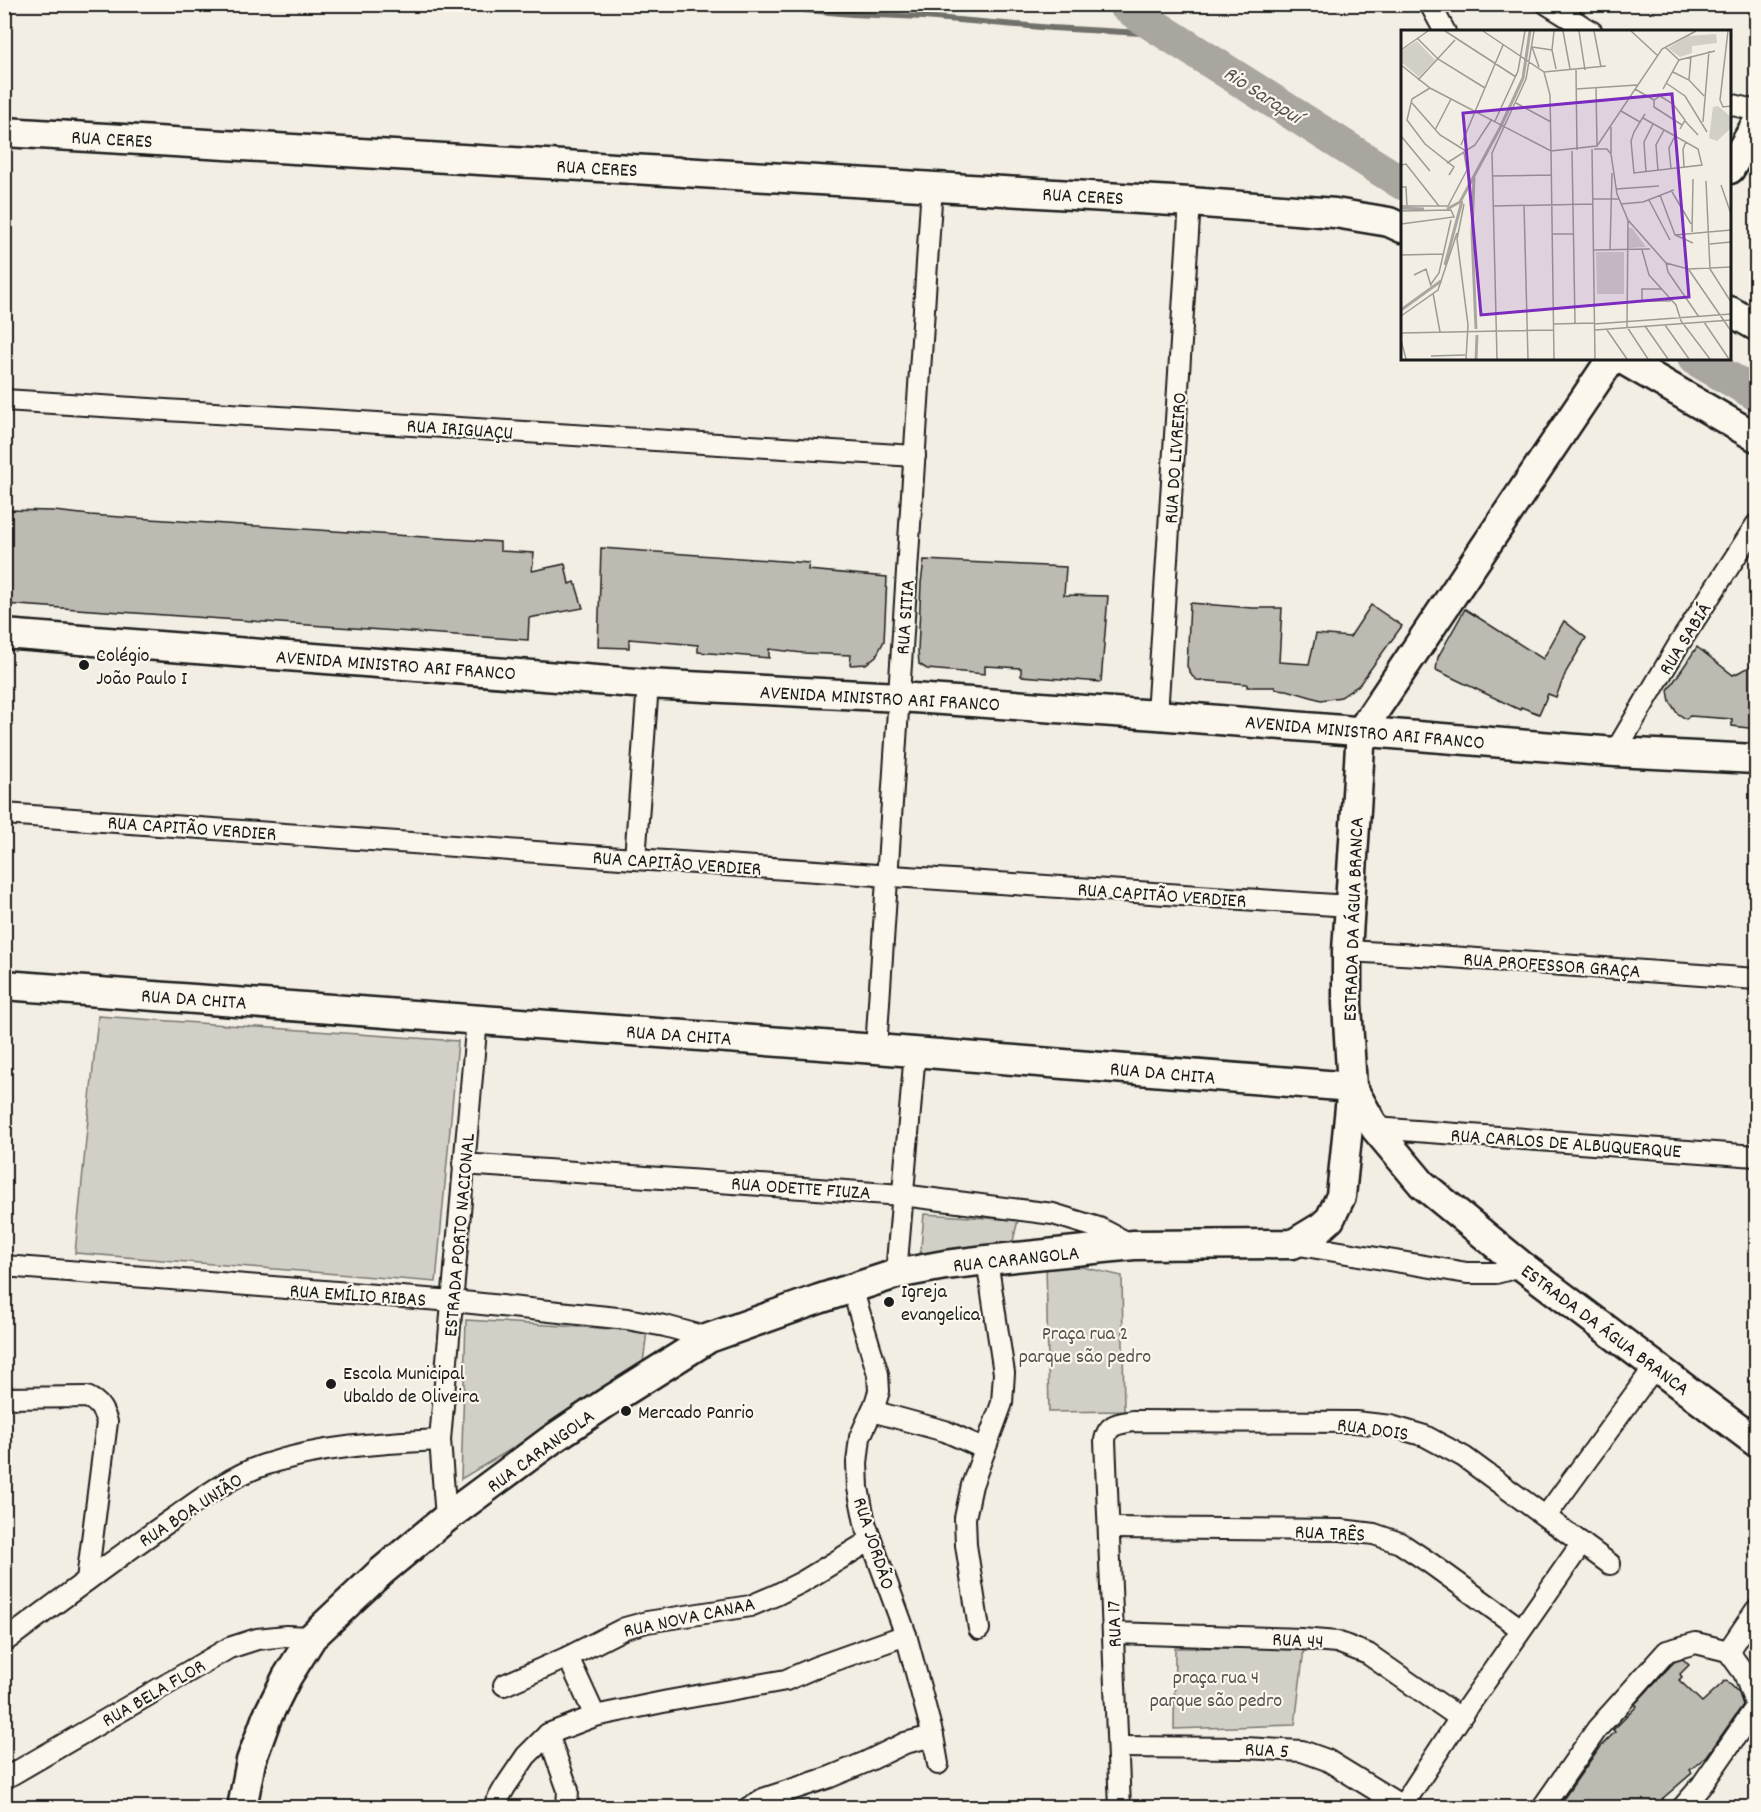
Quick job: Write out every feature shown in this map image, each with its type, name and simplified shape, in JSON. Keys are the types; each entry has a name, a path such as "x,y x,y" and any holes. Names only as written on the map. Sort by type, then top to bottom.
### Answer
{"street":[{"path":"1430,4 1444,30"},
{"path":"1547,4 1589,30"},
{"path":"1731,104 1756,111"},
{"path":"1731,167 1756,124"},
{"name":"RUA CERES","path":"4,132 1190,202 1335,213 1389,222 1401,228"},
{"name":"RUA SITIA","path":"876,1048 932,186"},
{"name":"RUA DO LIVREIRO","path":"1157,715 1190,202"},
{"path":"1731,312 1756,326"},
{"path":"1361,731 1611,360"},
{"path":"1623,360 1756,437"},
{"name":"RUA IRIGUAÇU","path":"4,400 915,456"},
{"name":"RUA SABIÁ","path":"1615,752 1679,644 1756,525"},
{"name":"AVENIDA MINISTRO ARI FRANCO","path":"4,634 648,684 899,697 1157,715 1615,752 1756,759"},
{"path":"635,859 648,684"},
{"name":"ESTRADA DA ÁGUA BRANCA","path":"1361,731 1347,951 1352,1087 1375,1128 1422,1184 1522,1266 1756,1442"},
{"name":"RUA CAPITÃO VERDIER","path":"4,813 635,859 1349,906"},
{"name":"RUA PROFESSOR GRAÇA","path":"1347,951 1756,979"},
{"name":"RUA DA CHITA","path":"4,985 876,1048 1352,1087"},
{"name":"ESTRADA PORTO NACIONAL","path":"446,1518 440,1440 477,1019"},
{"path":"896,1275 915,1052"},
{"path":"1293,1244 1330,1219 1341,1196 1352,1087"},
{"name":"RUA CARLOS DE ALBUQUERQUE","path":"1375,1128 1756,1156"},
{"name":"RUA ODETTE FIUZA","path":"463,1164 902,1194 1053,1214 1099,1228 1133,1245"},
{"path":"1293,1244 1467,1273 1496,1273 1522,1266"},
{"name":"RUA CARANGOLA","path":"446,1518 551,1440 709,1338 852,1288 896,1275 945,1265 1133,1245 1293,1244"},
{"path":"980,1629 966,1545 965,1518 972,1485 1002,1403 1004,1373 987,1260"},
{"name":"RUA EMÍLIO RIBAS","path":"4,1266 453,1301 627,1319 709,1338"},
{"name":"RUA JORDÃO","path":"852,1288 878,1374 879,1390 860,1437 857,1463 858,1488 865,1523 906,1635 933,1736 938,1764"},
{"path":"1546,1516 1656,1365"},
{"path":"4,1398 87,1397 96,1401 104,1411 107,1422 87,1580"},
{"path":"872,1411 945,1431 985,1449"},
{"name":"RUA DOIS","path":"1105,1440 1106,1432 1113,1425 1133,1421 1355,1422 1391,1426 1425,1436 1464,1457 1610,1564"},
{"name":"RUA BOA UNIÃO","path":"4,1642 116,1558 223,1484 262,1466 315,1451 385,1443 440,1440"},
{"name":"RUA 17","path":"1105,1440 1120,1808"},
{"path":"242,1808 251,1761 267,1717 287,1677 312,1637 373,1579 446,1518"},
{"name":"RUA TRÊS","path":"1109,1528 1341,1530 1374,1534 1400,1543 1521,1629"},
{"name":"RUA NOVA CANAA","path":"504,1685 568,1657 625,1628 647,1622 750,1606 802,1582 871,1540"},
{"path":"1402,1807 1460,1718 1582,1543"},
{"path":"1728,1651 1756,1610"},
{"name":"RUA 44","path":"1113,1633 1337,1642 1368,1654 1460,1718"},
{"path":"493,1808 526,1756 548,1734 595,1716 786,1680 906,1635"},
{"name":"RUA BELA FLOR","path":"4,1779 229,1648 257,1639 286,1636 312,1637"},
{"path":"1542,1808 1597,1729 1667,1651 1696,1643 1728,1651 1744,1673 1756,1706 1701,1786 1682,1808"},
{"path":"568,1657 595,1716"},
{"path":"548,1734 568,1790 567,1808"},
{"path":"748,1808 763,1800 839,1773 905,1743 933,1736"},
{"name":"RUA 5","path":"1118,1747 1255,1748 1302,1751 1327,1760 1402,1807"}],"green space":[{"path":"98,1016 458,1041 436,1282 75,1253"},
{"path":"924,1214 1018,1220 1013,1241 920,1258"},
{"name":"Praça rua 2 parque são pedro","path":"1046,1262 1060,1262 1122,1276 1124,1411 1049,1412"},
{"path":"466,1320 647,1331 642,1371 461,1479"},
{"name":"praça rua 4 parque são pedro","path":"1175,1648 1304,1648 1295,1725 1174,1729"}],"building":[{"path":"4,510 54,511 500,542 500,551 534,553 532,571 565,564 569,584 575,582 583,608 529,618 528,640 4,604"},
{"path":"601,548 809,563 808,570 887,577 884,641 876,656 866,664 850,665 851,655 769,649 769,658 698,652 698,645 629,639 629,648 598,647"},
{"path":"924,560 1066,567 1064,595 1108,596 1101,682 1021,676 1021,668 985,666 985,674 927,669 919,664 921,583"},
{"path":"1190,603 1282,608 1279,662 1309,664 1316,634 1350,637 1371,605 1402,626 1359,685 1341,697 1321,700 1287,690 1275,689 1275,687 1247,687 1247,684 1197,680 1187,666"},
{"path":"1465,609 1543,659 1564,621 1586,638 1566,672 1556,697 1548,694 1539,714 1521,707 1520,710 1436,670 1438,657"},
{"path":"1697,647 1733,675 1756,664 1756,729 1732,726 1732,719 1690,716 1686,719 1677,713 1670,702 1668,690"},
{"path":"1683,1659 1689,1665 1680,1674 1682,1677 1679,1680 1702,1702 1726,1680 1739,1693 1743,1705 1707,1756 1690,1770 1692,1773 1662,1799 1664,1801 1656,1808 1557,1808 1599,1748 1615,1732 1613,1730 1637,1706 1635,1704 1674,1662"}],"waterway":[{"path":"785,4 806,10 852,14 1142,33 1194,50"},
{"name":"Rio Sarapuí","path":"1124,4 1401,182"},
{"name":"Rio Sarapuí","path":"1697,360 1756,394"}],"place":[{"name":"Colégio João Paulo I","path":"84,665"},
{"name":"Igreja evangelica","path":"889,1302"},
{"name":"Escola Municipal Ubaldo de Oliveira","path":"331,1384"},
{"name":"Mercado Panrio","path":"626,1411"}]}
